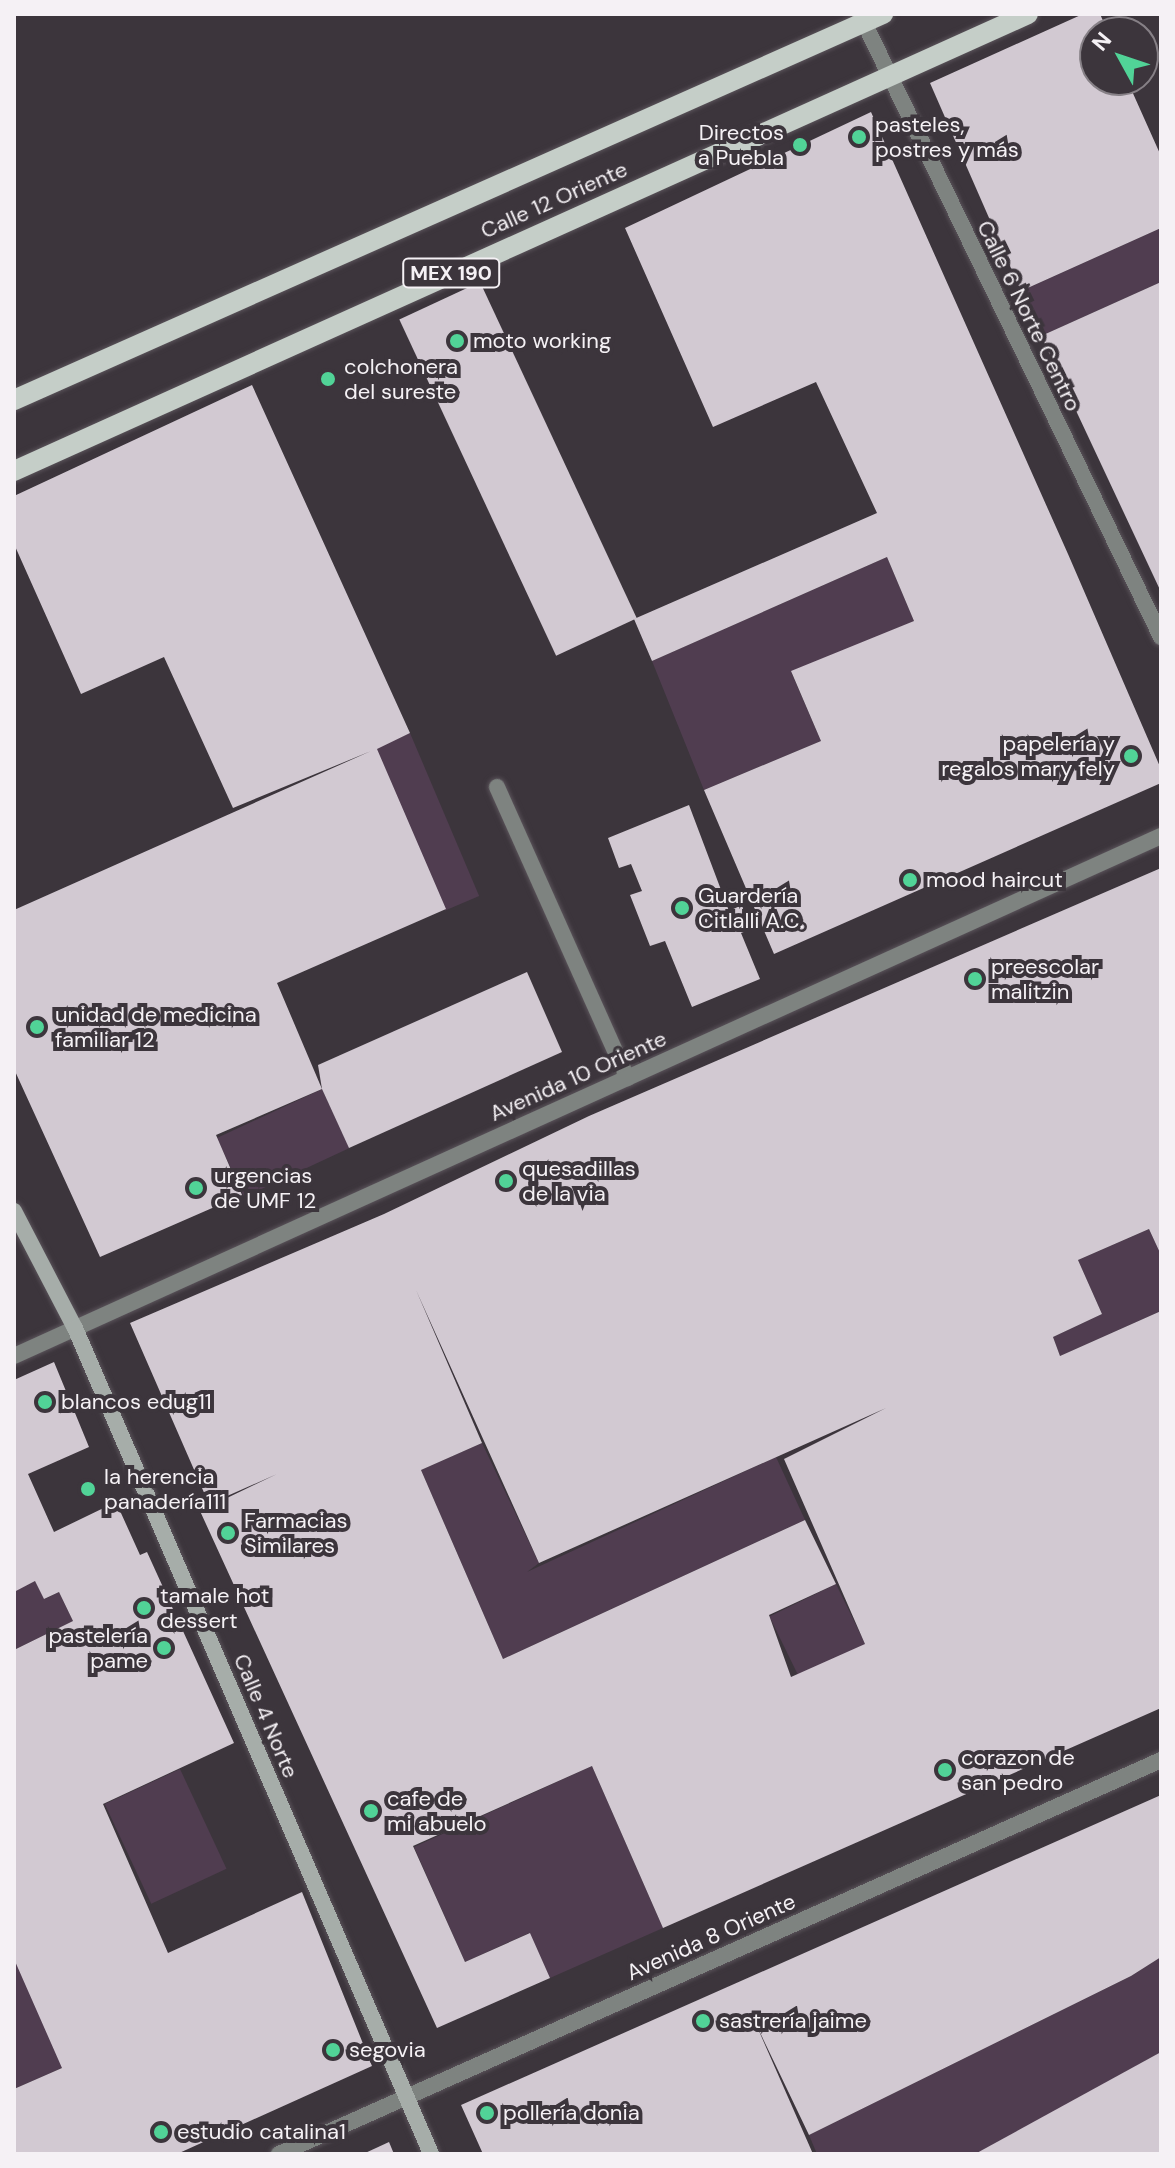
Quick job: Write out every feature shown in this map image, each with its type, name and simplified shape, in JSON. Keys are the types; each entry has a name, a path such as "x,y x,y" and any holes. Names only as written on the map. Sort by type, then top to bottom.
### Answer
{"main road":[{"name":"Calle 12 Oriente","path":"14,400 862,18 883,14"},
{"name":"Calle 12 Oriente","path":"14,471 1028,14"},
{"name":"Calle 4 Norte","path":"14,1211 75,1328 431,2154"}],"street":[{"name":"Calle 6 Norte Centro","path":"862,18 1161,637"},
{"path":"497,787 627,1078"},
{"name":"Avenida 10 Oriente","path":"14,1356 1161,836"},
{"name":"Avenida 8 Oriente","path":"279,2154 1161,1760"}],"shaded area":[{"path":"1161,228 1161,282 1041,336 1021,291"},
{"path":"887,557 914,621 792,674 821,741 704,790 652,661"},
{"path":"410,733 479,896 445,910 376,747"},
{"path":"322,1089 349,1148 244,1197 217,1138"},
{"path":"1149,1229 1161,1255 1161,1311 1060,1356 1053,1337 1102,1314 1078,1260"},
{"path":"482,1443 539,1563 527,1572 776,1457 805,1520 503,1659 421,1470"},
{"path":"35,1581 45,1599 59,1592 73,1621 14,1650 14,1591"},
{"path":"836,1584 865,1644 799,1677 769,1616"},
{"path":"592,1766 663,1928 550,1978 529,1933 465,1962 414,1847"},
{"path":"180,1769 226,1869 151,1904 105,1804"},
{"path":"14,1949 64,2067 14,2089"},
{"path":"1161,1957 1161,2052 979,2154 817,2154 809,2135 1131,1976"}],"building":[{"path":"1083,14 1100,14 1079,16 1079,96 1134,96 1161,156 1161,228 1021,291 930,83"},
{"path":"871,112 1161,769 1161,783 774,954 704,790 821,741 791,671 914,621 887,557 652,661 634,619 877,513 816,382 713,427 625,228"},
{"path":"480,282 637,618 556,656 399,320"},
{"path":"1161,282 1161,592 1041,336"},
{"path":"252,385 410,733 377,749 446,909 277,983 322,1089 216,1135 242,1195 100,1257 14,1069 14,910 371,751 233,808 164,657 81,694 14,544 14,496"},
{"name":"Guardería Citlalli A.C.","path":"689,805 729,911 742,905 749,930 741,933 760,979 692,1007 665,941 650,946 630,895 642,891 631,864 619,868 608,838"},
{"path":"1161,868 1161,1255 1149,1229 1078,1260 1102,1314 1053,1337 1060,1356 1161,1311 1161,1708 663,1928 592,1766 413,1846 465,1962 530,1933 550,1978 437,2028 200,1511 277,1474 209,1504 130,1323 384,1214 589,1116","holes":["416,1290 539,1563 886,1408 784,1459 865,1644 791,1677 769,1615 836,1584 805,1520 503,1659 421,1470 482,1443"]},
{"path":"527,972 562,1052 349,1148 322,1089 318,1065"},
{"path":"54,1362 89,1447 28,1474 54,1532 116,1502 140,1555 147,1552 234,1743 103,1804 168,1953 302,1892 372,2066 177,2154 14,2154 14,2089 62,2068 14,1959 14,1650 73,1621 59,1592 44,1599 35,1581 14,1592 14,1380"},
{"path":"1161,1795 1161,1957 1131,1976 809,2135 755,2022 813,2154 483,2154 461,2105"},
{"path":"1161,2052 1161,2154 975,2154"},
{"path":"389,2142 394,2154 363,2154"}],"place":[{"name":"pasteles, postres y más","path":"859,137"},
{"name":"Directos a Puebla","path":"800,145"},
{"name":"moto working","path":"457,341"},
{"name":"colchonera del sureste","path":"328,379"},
{"name":"papelería y regalos mary fely","path":"1131,756"},
{"name":"mood haircut","path":"910,880"},
{"name":"Guardería Citlalli A.C.","path":"682,908"},
{"name":"preescolar malitzin","path":"975,979"},
{"name":"unidad de medicina familiar 12","path":"37,1027"},
{"name":"quesadillas de la via","path":"506,1181"},
{"name":"urgencias de UMF 12","path":"196,1188"},
{"name":"blancos edug11","path":"45,1402"},
{"name":"la herencia panadería111","path":"88,1489"},
{"name":"Farmacias Similares","path":"228,1533"},
{"name":"tamale hot dessert","path":"144,1608"},
{"name":"pastelería pame","path":"164,1648"},
{"name":"corazon de san pedro","path":"945,1770"},
{"name":"cafe de mi abuelo","path":"371,1811"},
{"name":"sastrería jaime","path":"703,2021"},
{"name":"segovia","path":"333,2050"},
{"name":"pollería donia","path":"487,2113"},
{"name":"estudio catalina1","path":"161,2132"}]}
